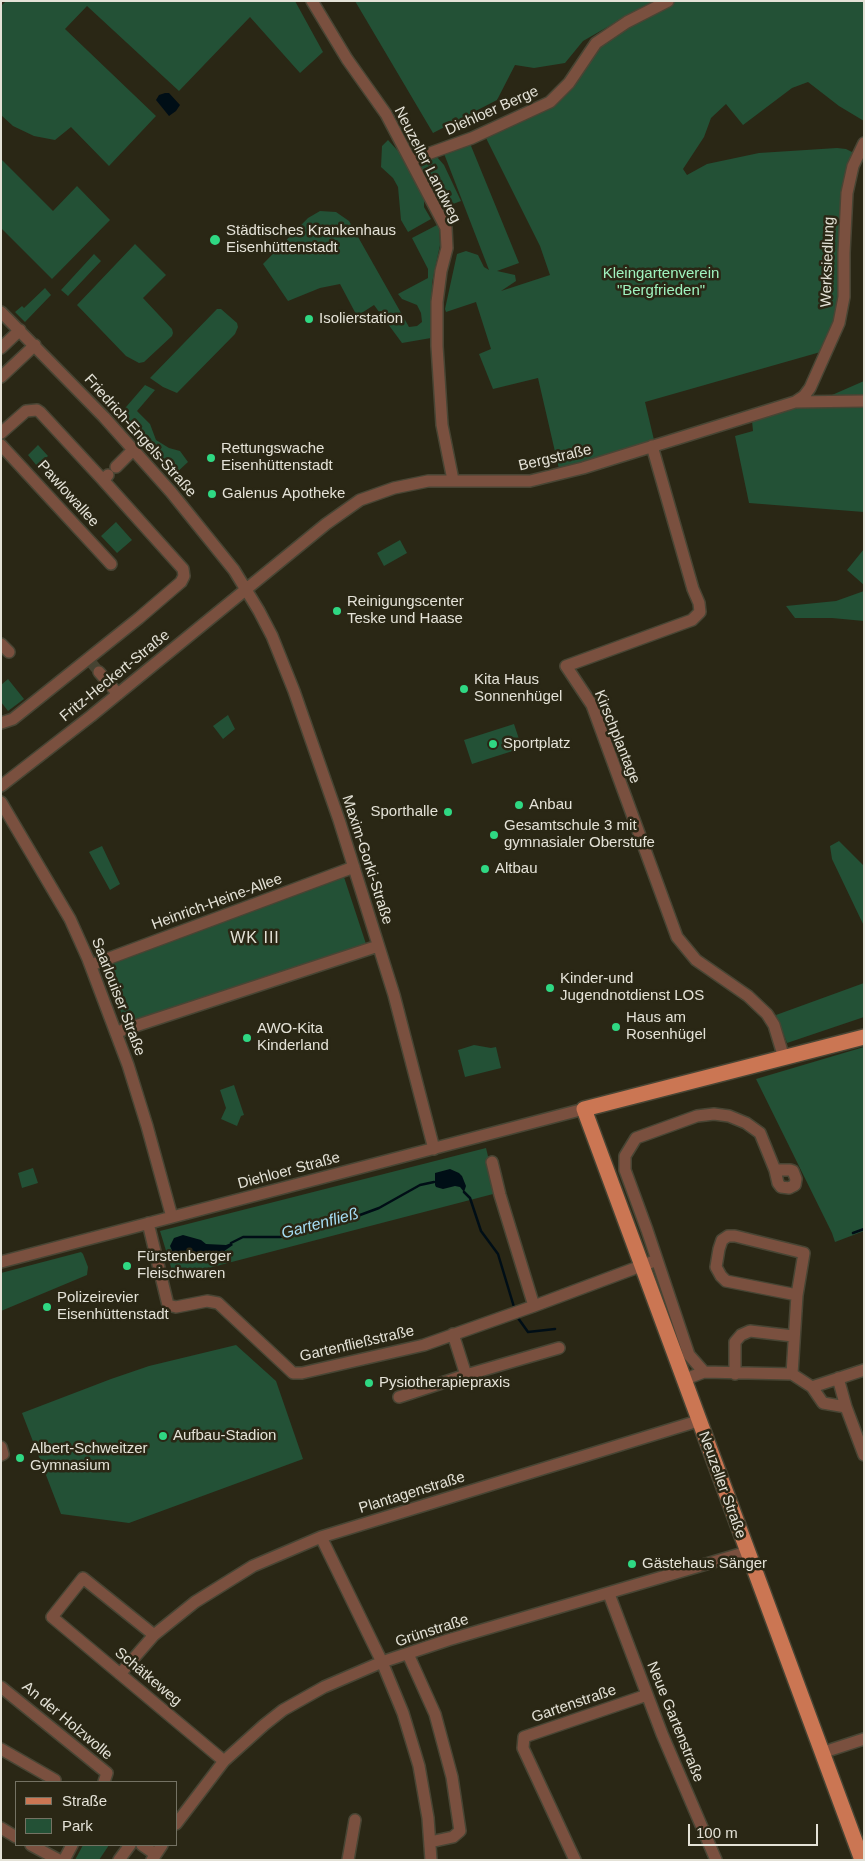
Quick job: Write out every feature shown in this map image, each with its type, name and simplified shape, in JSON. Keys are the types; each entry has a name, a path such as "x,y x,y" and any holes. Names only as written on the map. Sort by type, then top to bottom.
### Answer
{"main road":[{"path":"584,1109 864,1037"},
{"name":"Neuzeller Straße","path":"584,1109 862,1860"}],"street":[{"name":"Neuzeller Landweg","path":"312,1 347,59 386,114 446,228 447,248 441,271 437,302 437,346 442,425 453,480"},
{"name":"Diehloer Berge","path":"411,160 472,138 550,102 569,83 596,42 627,22 668,1"},
{"name":"Werksiedlung","path":"794,402 804,396 810,388 839,322 844,297 847,192 852,166 864,143"},
{"name":"Friedrich-Engels-Straße","path":"1,312 134,449 188,512 247,588"},
{"path":"1,348 20,330"},
{"path":"1,377 35,345"},
{"name":"Bergstraße","path":"247,588 326,524 360,500 394,488 417,483 453,480 530,481 583,468 794,402 864,401"},
{"path":"1,433 26,411 40,412 109,474 183,569 184,576 177,587 89,660 49,689 13,719 1,723"},
{"name":"Pawlowallee","path":"1,445 111,564"},
{"name":"Kirschplantage","path":"652,446 693,589 699,603 700,612 692,620 566,666 592,705 677,937 696,960 748,996 767,1014 774,1026 784,1058"},
{"path":"109,474 134,449"},
{"name":"Fritz-Heckert-Straße","path":"1,786 118,694 247,588"},
{"name":"Maxim-Gorki-Straße","path":"247,588 272,636 328,786 394,996 434,1149"},
{"path":"99,672 118,694"},
{"name":"Saarlouiser Straße","path":"1,802 70,918 90,965 117,1032 147,1126 172,1217"},
{"name":"Heinrich-Heine-Allee","path":"90,965 354,867"},
{"path":"117,1032 378,946"},
{"name":"Diehloer Straße","path":"1,1262 584,1109"},
{"path":"704,1372 689,1356 625,1170 625,1156 636,1138 697,1116 714,1114 729,1116 746,1123 760,1133 775,1170"},
{"path":"492,1162 500,1195 534,1306"},
{"name":"Gartenfließstraße","path":"148,1223 168,1305 176,1307 207,1301 218,1304 293,1373 302,1374 424,1345 657,1260"},
{"path":"792,1374 797,1295 804,1254 735,1236 728,1236 722,1240 718,1249 716,1267 726,1281 797,1295"},
{"path":"734,1374 735,1342 741,1335 750,1331 794,1336"},
{"path":"453,1334 466,1376"},
{"path":"399,1397 559,1348"},
{"path":"812,1387 864,1370"},
{"path":"683,1380 704,1372 792,1374 812,1387 823,1403 846,1407"},
{"path":"838,1378 846,1407 864,1455"},
{"name":"Plantagenstraße","path":"120,1674 154,1635 194,1602 253,1566 321,1537 698,1421"},
{"path":"1,1447 3,1454 1,1455"},
{"path":"321,1537 382,1662 403,1713 419,1766 428,1818 431,1860"},
{"name":"Grünstraße","path":"178,1821 224,1761 283,1710 324,1687 382,1662 448,1640 747,1552"},
{"name":"Schätkeweg","path":"154,1635 83,1578 52,1616 224,1761"},
{"name":"Neue Gartenstraße","path":"608,1594 647,1695 716,1860"},
{"path":"408,1654 435,1714 452,1777 460,1831 453,1837 430,1842"},
{"name":"An der Holzwolle","path":"1,1687 107,1773 104,1781"},
{"name":"Gartenstraße","path":"575,1860 523,1748 524,1737 647,1695"},
{"path":"821,1753 864,1739"},
{"path":"1,1749 54,1781"},
{"path":"348,1860 355,1820"},
{"path":"1,1828 15,1835"},
{"path":"33,1846 59,1860"},
{"path":"64,1860 71,1846"},
{"path":"119,1860 129,1846"},
{"path":"144,1846 156,1853"}],"green space":[{"path":"6,1 295,1 323,52 300,73 250,17 179,91 87,6 65,29 156,116 109,166 71,127 55,140 34,136 13,126 1,115 1,6"},
{"path":"355,1 653,1 583,41 565,63 534,68 515,65 497,100 433,133"},
{"name":"Kleingartenverein \"Bergfrieden\"","path":"677,1 864,1 864,121 839,106 808,82 792,88 743,125 726,104 711,118 704,137 683,169 687,175 707,164 759,153 837,148 846,149 854,153 841,299 836,322 824,351 645,402 654,440 559,469 538,378 493,389 479,354 491,349 476,302 446,312 445,309 457,254 466,251 478,255 484,267 489,270 443,151 469,141 519,263 497,271 515,275 516,281 501,291 550,275 540,246 485,136 549,106 603,41 654,11"},
{"path":"388,140 399,152 424,199 424,207 431,219 408,232 401,220 398,187 393,178 381,167 382,146"},
{"path":"431,157 437,157 444,165 461,201 445,207 421,167"},
{"path":"1,159 53,211 77,186 110,220 52,279 1,228"},
{"path":"320,211 336,212 349,221 409,327 417,326 422,322 421,313 417,305 402,299 398,294 428,278 428,269 412,238 439,224 440,245 432,283 431,338 402,343 374,305 357,316 340,284 320,288 288,301 263,264 308,218"},
{"path":"135,244 166,275 143,298 172,329 173,333 144,362 139,363 126,356 77,305"},
{"path":"94,254 101,261 68,296 61,290"},
{"path":"45,288 51,295 25,322 15,312 22,306 24,308"},
{"path":"217,309 221,309 237,323 238,327 235,334 177,393 163,387 150,378"},
{"path":"864,381 864,398 832,399 832,395"},
{"path":"145,385 155,390 137,411 150,424 156,440 169,448 180,451 188,462 174,475 120,414"},
{"path":"864,407 864,512 749,503 735,436 753,431 752,421 789,409"},
{"path":"38,445 48,456 37,466 28,455"},
{"path":"116,522 132,540 117,553 101,536"},
{"path":"400,540 407,553 384,566 377,553"},
{"path":"864,549 864,585 847,570"},
{"path":"864,591 864,621 832,618 795,618 786,606 836,601"},
{"path":"8,679 24,699 8,711 1,702 1,685"},
{"path":"228,715 235,729 223,739 213,726"},
{"name":"Sportplatz","path":"514,724 522,748 472,764 464,740"},
{"path":"839,841 864,866 864,926 832,859 830,846"},
{"path":"102,846 120,884 110,890 89,852"},
{"path":"343,874 367,947 126,1026 103,962"},
{"path":"864,983 864,1017 787,1043 776,1015"},
{"path":"474,1045 496,1047 501,1068 465,1077 458,1050"},
{"path":"864,1047 864,1231 835,1242 756,1079"},
{"path":"234,1085 244,1115 241,1116 237,1126 221,1119 226,1108 220,1090"},
{"path":"486,1148 497,1193 174,1277 160,1231"},
{"path":"33,1168 38,1183 22,1188 18,1173"},
{"path":"81,1252 88,1267 87,1275 1,1311 1,1273"},
{"name":"Aufbau-Stadion","path":"236,1345 276,1381 303,1459 129,1523 61,1514 22,1413 149,1366"},
{"path":"82,1846 108,1846 99,1860 75,1860"}],"shaded area":[{"path":"169,93 180,105 169,116 156,100 159,95"},
{"path":"450,1169 462,1176 466,1186 464,1192 460,1187 455,1186 443,1189 436,1187 435,1173"},
{"path":"183,1235 201,1240 206,1244 226,1245 231,1243 233,1245 217,1256 204,1259 184,1258 173,1253 170,1246 174,1238"}],"waterway":[{"name":"Gartenfließ","path":"231,1243 243,1237 281,1237 302,1226 360,1215 379,1208 420,1185 434,1182"},
{"name":"Gartenfließ","path":"464,1192 470,1198 481,1231 498,1254 514,1307"},
{"name":"Gartenfließ","path":"853,1233 864,1229"},
{"name":"Gartenfließ","path":"518,1318 528,1332 555,1329"}],"tunnel":[{"path":"90,661 99,672"}],"place":[{"name":"Städtisches Krankenhaus Eisenhüttenstadt","path":"215,240"},
{"name":"Isolierstation","path":"309,319"},
{"name":"Rettungswache Eisenhüttenstadt","path":"211,458"},
{"name":"Galenus Apotheke","path":"212,494"},
{"name":"Reinigungscenter Teske und Haase","path":"337,611"},
{"name":"Kita Haus Sonnenhügel","path":"464,689"},
{"name":"Sportplatz","path":"493,744"},
{"name":"Anbau","path":"519,805"},
{"name":"Sporthalle","path":"448,812"},
{"name":"Gesamtschule 3 mit gymnasialer Oberstufe","path":"494,835"},
{"name":"Altbau","path":"485,869"},
{"name":"Kinder-und Jugendnotdienst LOS","path":"550,988"},
{"name":"Haus am Rosenhügel","path":"616,1027"},
{"name":"AWO-Kita Kinderland","path":"247,1038"},
{"name":"Fürstenberger Fleischwaren","path":"127,1266"},
{"name":"Polizeirevier Eisenhüttenstadt","path":"47,1307"},
{"name":"Pysiotherapiepraxis","path":"369,1383"},
{"name":"Aufbau-Stadion","path":"163,1436"},
{"name":"Albert-Schweitzer Gymnasium","path":"20,1458"},
{"name":"Gästehaus Sänger","path":"632,1564"}],"district":[{"name":"WK III","path":"255,939"}]}
